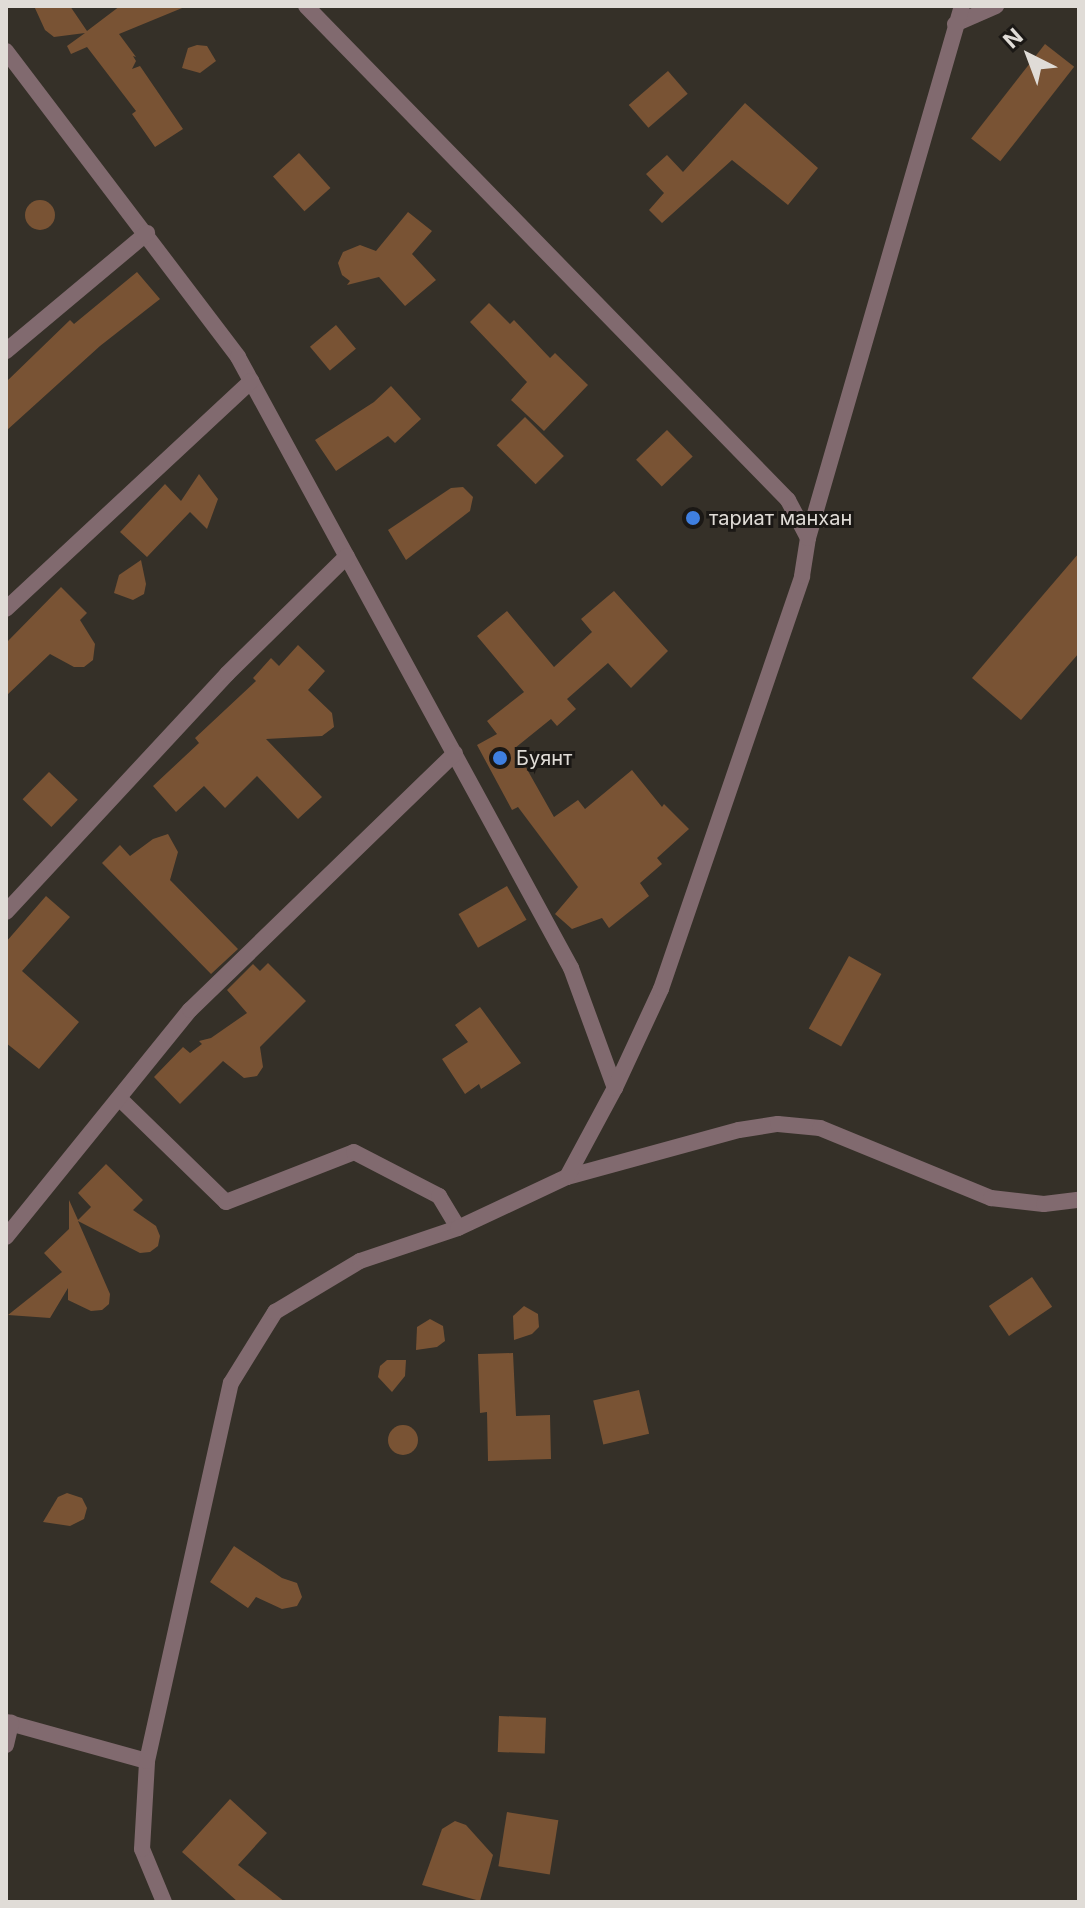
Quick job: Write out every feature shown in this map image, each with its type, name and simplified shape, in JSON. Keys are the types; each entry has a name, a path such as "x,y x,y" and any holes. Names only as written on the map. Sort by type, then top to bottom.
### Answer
{"street":[{"path":"306,6 788,500 808,538"},
{"path":"567,1177 615,1088 661,989 802,576 808,538 962,6"},
{"path":"955,24 996,6"},
{"path":"6,51 147,233 238,357 571,968 615,1088"},
{"path":"6,351 147,233"},
{"path":"6,609 251,381"},
{"path":"6,912 227,674 347,556"},
{"path":"6,1237 190,1010 455,753"},
{"path":"119,1098 226,1202 354,1152 439,1196 458,1228"},
{"path":"164,1902 142,1849 147,1761 231,1383 275,1312 360,1261 458,1228 567,1177 739,1130 778,1124 820,1128 991,1198 1044,1204 1079,1200"},
{"path":"6,1745 9,1722 147,1761"}],"building":[{"path":"34,6 70,6 87,31 120,6 187,6 119,34 136,57 133,56 136,61 132,69 140,66 183,129 155,147 132,114 136,111 87,47 71,54 67,46 85,33 54,37 45,30"},
{"path":"1045,44 1074,67 1000,161 971,139"},
{"path":"207,46 216,61 200,73 182,68 188,48"},
{"path":"668,71 688,94 648,128 629,105"},
{"path":"745,103 818,168 788,205 732,160 662,223 649,210 664,193 646,174 667,155 683,172"},
{"path":"299,153 330,188 304,211 273,176"},
{"path":"40,200 46,201 54,209 54,221 46,229 40,230 34,229 26,221 25,215 26,209 34,201"},
{"path":"408,212 432,231 412,254 436,280 405,306 379,277 347,285 350,281 342,275 338,263 343,252 360,245 376,251"},
{"path":"137,272 160,299 100,346 6,431 6,382 70,320 74,324"},
{"path":"489,303 510,324 514,320 550,358 555,353 588,385 544,431 511,400 527,382 470,322"},
{"path":"336,325 356,349 330,371 310,347"},
{"path":"391,386 421,419 395,443 388,436 336,471 315,440 374,402"},
{"path":"525,417 564,456 536,484 497,445"},
{"path":"667,430 693,457 662,486 636,460"},
{"path":"199,474 218,499 207,529 190,512 147,557 120,532 165,484 181,501"},
{"path":"463,487 473,497 470,511 406,560 388,530 451,488"},
{"path":"1079,553 1079,653 1021,720 972,678"},
{"path":"141,560 146,584 144,594 133,600 114,593 119,575"},
{"path":"61,587 87,613 80,620 95,644 93,660 84,667 74,667 50,654 6,696 6,643"},
{"path":"614,591 668,651 631,688 608,663 567,699 576,709 557,726 551,719 515,748 554,817 578,800 585,809 632,770 662,807 664,804 689,829 657,858 662,864 640,883 649,896 609,928 602,918 572,929 555,914 578,887 518,807 512,810 477,745 497,734 487,721 524,692 477,636 507,611 554,667 592,632 581,619"},
{"path":"298,645 325,671 308,690 332,713 334,727 322,736 266,739 322,797 298,819 257,776 225,808 204,786 176,812 153,786 199,743 195,738 256,681 253,678 271,658 279,666"},
{"path":"49,772 78,800 51,827 23,799"},
{"path":"168,834 178,852 170,880 238,949 211,974 102,863 120,845 130,856 153,839"},
{"path":"507,886 526,920 478,948 459,914"},
{"path":"46,896 70,917 22,971 79,1022 39,1069 6,1043 6,942"},
{"path":"849,956 881,974 841,1047 809,1029"},
{"path":"268,963 306,1001 260,1047 263,1067 257,1076 244,1078 223,1061 180,1104 154,1077 183,1047 190,1053 202,1044 199,1041 211,1038 247,1013 227,990 253,964 260,971"},
{"path":"480,1007 521,1063 481,1089 479,1084 465,1094 442,1059 468,1042 455,1025"},
{"path":"106,1164 143,1200 133,1210 156,1226 160,1236 158,1246 150,1252 140,1253 78,1221 110,1294 109,1304 102,1310 91,1311 68,1300 68,1288 50,1318 8,1315 62,1272 44,1253 69,1229 69,1200 78,1220 91,1207 78,1193"},
{"path":"1032,1277 1052,1307 1009,1336 989,1306"},
{"path":"524,1306 538,1314 539,1327 532,1334 514,1340 513,1316"},
{"path":"430,1319 443,1326 445,1341 437,1347 416,1350 417,1327"},
{"path":"513,1353 516,1416 550,1415 551,1459 488,1461 487,1412 480,1413 478,1354"},
{"path":"387,1360 406,1360 405,1376 392,1392 378,1377 380,1366"},
{"path":"639,1390 649,1434 603,1444 593,1401"},
{"path":"403,1425 414,1429 418,1440 414,1451 403,1455 392,1451 388,1440 392,1429"},
{"path":"67,1493 82,1498 87,1508 84,1519 70,1526 43,1522 58,1497"},
{"path":"234,1546 282,1578 297,1583 302,1597 297,1606 282,1609 256,1597 248,1608 210,1582"},
{"path":"499,1716 546,1718 545,1754 498,1752"},
{"path":"230,1799 267,1833 238,1865 285,1902 238,1902 182,1852"},
{"path":"507,1812 558,1820 550,1874 498,1866"},
{"path":"455,1821 466,1825 493,1855 480,1901 422,1885 442,1829"}],"place":[{"name":"тариат манхан","path":"693,518"},
{"name":"Буянт","path":"500,758"}]}
